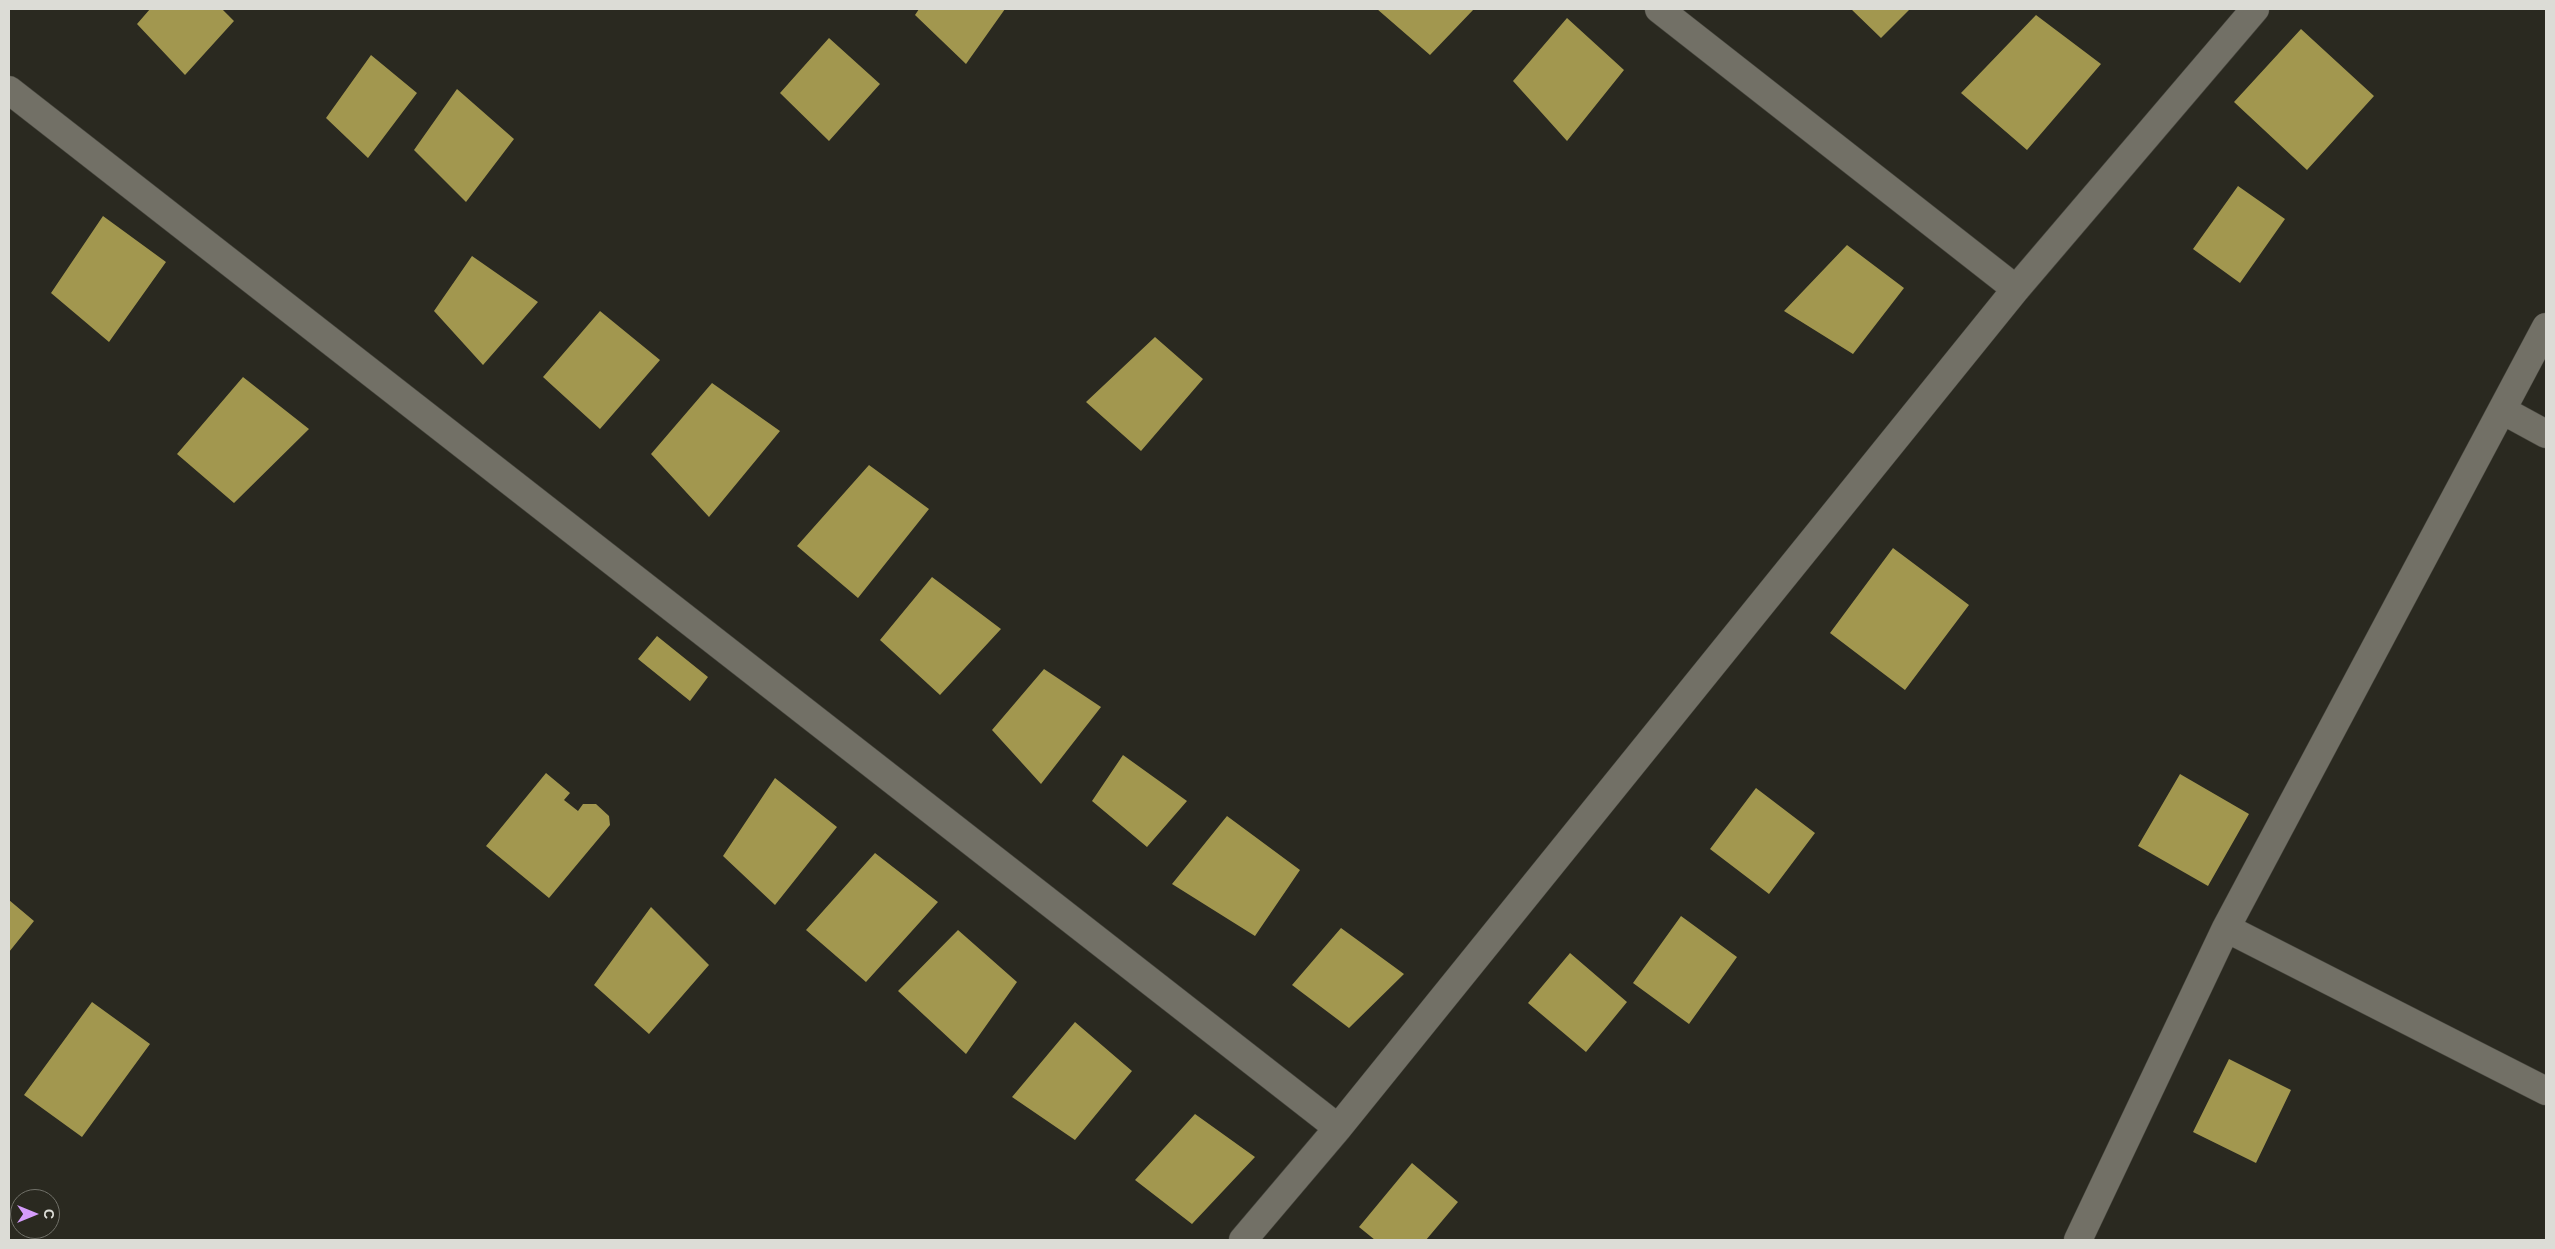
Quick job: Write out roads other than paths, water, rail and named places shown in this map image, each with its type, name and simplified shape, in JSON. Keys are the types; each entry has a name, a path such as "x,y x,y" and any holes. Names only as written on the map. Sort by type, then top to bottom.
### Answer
{"street":[{"path":"1659,9 2016,290"},
{"path":"1243,1240 1338,1128 2016,290 2255,9"},
{"path":"9,90 1338,1128"},
{"path":"2078,1240 2226,928 2546,327"},
{"path":"2502,410 2546,434"},
{"path":"2226,928 2546,1091"}]}
